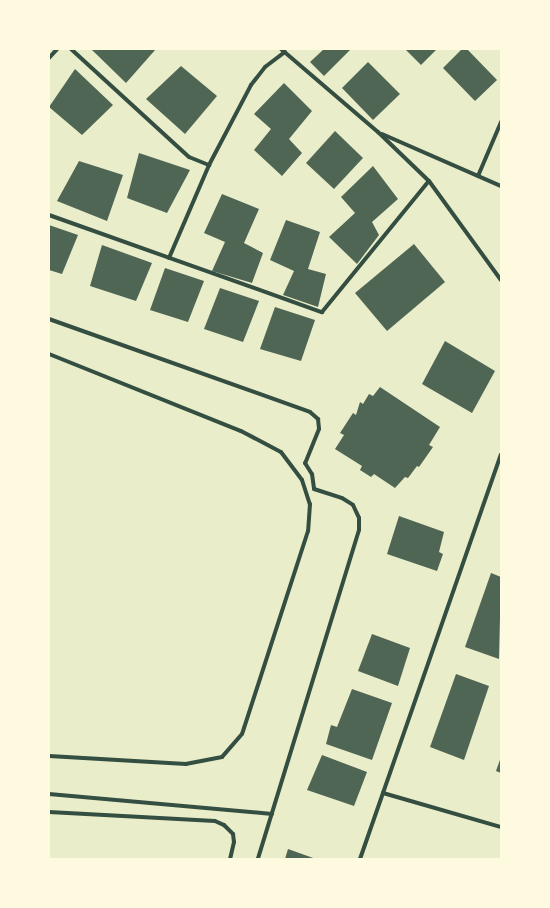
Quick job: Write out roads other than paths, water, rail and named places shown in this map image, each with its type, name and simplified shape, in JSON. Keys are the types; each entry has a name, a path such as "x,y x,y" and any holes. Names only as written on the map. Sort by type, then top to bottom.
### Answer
{"street":[{"path":"49,58 57,49"},
{"path":"71,49 189,157 209,165"},
{"path":"169,258 209,165 251,85 265,66 283,50 378,132 429,181 501,280"},
{"path":"478,176 501,122"},
{"path":"378,132 501,186"},
{"path":"49,215 322,312 429,181"},
{"path":"49,319 310,412 318,419 317,438 305,463 312,474 314,489 342,498 352,506 359,518 359,530 258,859"},
{"path":"49,354 241,431 281,452 302,480 310,504 308,531 242,734 222,757 186,764 49,756"},
{"path":"360,859 501,455"},
{"path":"49,794 272,814"},
{"path":"382,794 501,827"},
{"path":"49,812 215,821 224,824 233,834 234,842 230,859"}]}
